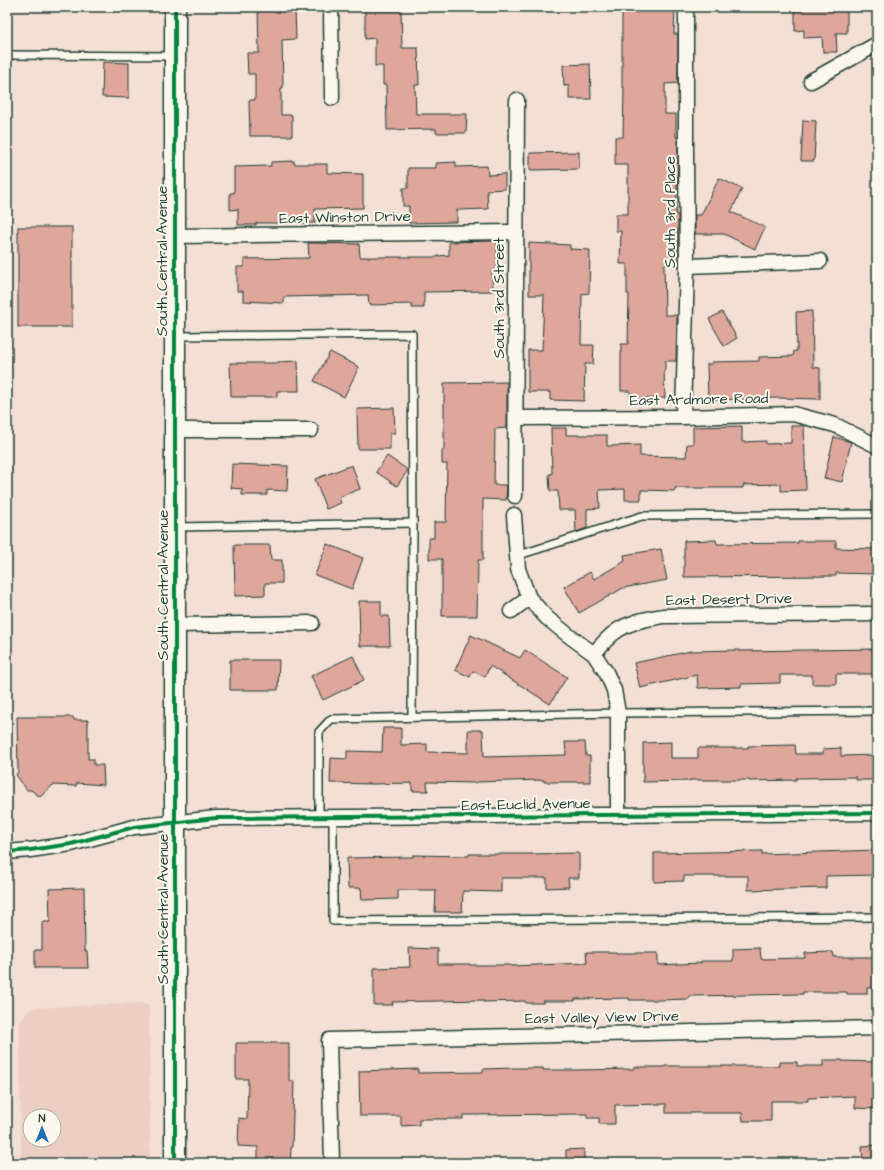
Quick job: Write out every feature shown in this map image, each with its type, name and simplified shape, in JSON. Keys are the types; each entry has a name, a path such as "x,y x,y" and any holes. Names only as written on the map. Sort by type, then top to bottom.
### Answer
{"main road":[{"name":"South Central Avenue","path":"175,7 175,1163"}],"street":[{"path":"331,7 332,98"},
{"name":"South 3rd Place","path":"683,417 688,266 686,7"},
{"path":"811,81 877,44"},
{"name":"South 3rd Street","path":"515,496 517,100"},
{"name":"East Winston Drive","path":"174,236 516,232"},
{"path":"688,266 820,261"},
{"name":"East Ardmore Road","path":"516,418 683,417 793,414 835,425 877,446"},
{"path":"175,430 311,430"},
{"path":"514,515 518,570 529,598 547,618 594,654 606,672 614,690 618,713 618,815"},
{"path":"511,611 529,598"},
{"name":"East Desert Drive","path":"594,654 607,639 619,629 642,620 663,616 877,614"},
{"path":"175,625 312,623"},
{"name":"East Euclid Avenue","path":"7,852 71,844 134,827 216,818 877,813"},
{"name":"East Valley View Drive","path":"332,1163 329,1040 877,1028"}],"lane":[{"path":"7,55 175,56"},
{"path":"175,336 412,334 412,717"},
{"path":"516,556 642,516 877,514"},
{"path":"175,527 413,522"},
{"path":"319,818 319,732 331,719 618,713 877,711"},
{"path":"333,818 333,922 877,918"}],"shaded area":[{"path":"140,1003 149,1006 150,1163 21,1163 20,1024 25,1014 32,1008"}],"building":[{"path":"258,7 295,7 296,39 282,40 283,88 281,88 281,115 292,115 292,136 250,136 249,100 255,100 255,74 248,74 247,53 259,53"},
{"path":"365,7 401,7 402,48 418,48 419,85 415,85 416,114 467,114 466,133 436,133 436,129 387,130 386,85 383,85 383,66 375,66 375,38 365,39"},
{"path":"622,7 675,7 674,34 678,34 678,83 665,84 665,114 676,114 676,137 678,137 676,215 678,215 678,266 664,265 665,315 677,315 676,361 665,361 665,398 630,399 630,391 621,391 621,344 628,344 629,294 627,294 627,264 620,264 621,231 616,231 616,214 628,214 628,165 615,165 615,137 623,137 624,87 622,87"},
{"path":"795,7 847,7 847,33 836,33 837,52 823,52 822,37 804,38 804,30 795,31"},
{"path":"103,62 129,63 129,98 102,97"},
{"path":"590,64 591,99 569,99 569,86 564,86 563,65"},
{"path":"803,120 816,121 814,161 801,161"},
{"path":"579,152 579,169 530,170 530,153"},
{"path":"294,161 294,164 327,164 327,173 363,174 363,208 315,209 315,223 256,223 256,225 238,225 238,209 230,210 230,193 234,193 234,167 271,166 271,162"},
{"path":"456,162 456,167 487,166 488,175 505,174 505,189 487,190 488,209 457,210 457,222 409,223 409,206 403,206 403,188 408,188 408,168 436,168 436,163"},
{"path":"719,178 742,189 731,212 765,227 755,249 724,234 695,234 695,215 701,215"},
{"path":"18,227 72,227 72,327 18,327"},
{"path":"497,241 497,271 492,271 493,291 424,292 424,308 412,308 412,304 369,305 368,295 284,297 284,303 243,301 243,291 237,291 237,267 244,267 244,259 309,258 308,243 359,244 360,257 438,257 449,255 449,242"},
{"path":"529,243 570,245 570,249 590,250 589,293 582,294 581,345 594,345 593,364 585,364 584,401 550,400 550,392 528,392 528,350 542,350 544,295 529,295"},
{"path":"812,311 813,367 820,368 820,399 778,398 708,400 707,364 712,364 712,362 759,361 759,357 793,356 794,351 797,351 796,312"},
{"path":"722,312 737,338 724,346 709,319"},
{"path":"330,352 359,367 344,397 314,381"},
{"path":"298,361 299,391 277,391 277,397 231,397 230,363 278,363"},
{"path":"507,382 507,428 495,429 494,485 507,485 506,500 483,499 483,560 478,560 477,616 442,616 442,559 429,559 429,538 434,538 434,522 446,522 447,464 442,464 442,450 444,450 444,383"},
{"path":"394,408 395,433 390,433 390,449 358,449 357,409"},
{"path":"742,426 742,442 766,441 766,444 791,443 791,426 804,426 806,490 781,491 781,484 743,485 743,488 675,488 675,491 641,490 641,500 625,500 625,489 599,490 600,508 587,509 587,528 576,532 575,510 559,510 558,491 550,491 549,474 552,474 551,428 566,428 566,435 607,435 607,446 640,445 640,456 686,457 687,444 693,444 693,427"},
{"path":"834,437 851,442 842,482 824,478"},
{"path":"387,456 408,470 397,486 376,472"},
{"path":"232,464 288,466 287,491 267,490 267,495 242,495 242,489 231,488"},
{"path":"352,465 360,489 339,497 341,503 326,509 315,479"},
{"path":"716,540 717,544 836,541 836,548 877,549 877,574 836,573 836,576 684,577 684,541"},
{"path":"327,544 363,558 352,589 315,575"},
{"path":"234,545 270,545 271,560 282,560 282,583 265,583 265,595 235,596"},
{"path":"661,549 667,580 623,588 579,613 564,587 590,572 594,579 625,561 624,555"},
{"path":"359,601 381,601 381,616 389,616 390,646 360,646"},
{"path":"471,635 520,658 525,650 567,677 550,704 490,666 485,677 473,671 470,677 455,670"},
{"path":"877,649 877,674 836,674 836,684 812,684 812,675 780,675 780,683 741,684 741,687 698,688 697,675 640,688 634,663 691,651"},
{"path":"353,656 364,680 323,700 311,676"},
{"path":"230,660 279,660 278,690 230,690"},
{"path":"17,717 73,717 74,720 88,720 88,759 94,759 94,765 103,765 104,785 77,783 76,786 53,785 40,797 31,790 27,790 16,775 18,772"},
{"path":"383,728 401,728 401,745 427,744 427,752 468,753 468,730 483,730 484,757 566,755 565,742 585,742 586,756 590,756 590,782 544,782 544,780 475,783 427,782 428,791 412,791 412,783 330,783 331,758 347,759 347,751 382,752"},
{"path":"671,742 671,758 698,758 698,748 748,748 748,746 795,745 796,754 823,754 823,749 841,748 841,756 877,755 877,780 856,780 856,777 796,778 796,780 690,780 643,782 643,743"},
{"path":"877,850 877,875 826,876 826,888 748,890 748,876 684,876 684,881 654,882 654,853 762,851 762,854"},
{"path":"579,853 579,878 568,878 569,887 547,888 547,878 501,878 501,892 463,891 462,912 435,912 436,890 398,890 398,899 362,900 361,888 348,888 347,858 413,857 413,855 469,856 469,854"},
{"path":"84,888 85,951 87,951 88,968 35,968 35,950 42,950 42,922 50,922 49,889"},
{"path":"409,948 438,949 438,964 511,966 587,963 586,952 658,953 658,965 701,963 701,961 733,961 733,949 760,948 761,959 805,958 805,953 833,952 834,957 875,957 876,988 867,988 867,994 847,994 847,992 803,992 803,994 689,996 689,999 658,1000 629,1000 629,998 575,999 575,1001 543,1001 543,1003 526,1003 525,1001 483,1002 483,1000 392,1002 393,1005 374,1005 374,968 410,967"},
{"path":"236,1043 289,1043 289,1081 294,1081 292,1148 290,1163 258,1163 258,1147 238,1146 239,1118 247,1119 248,1079 236,1079"},
{"path":"823,1060 877,1062 876,1109 855,1108 855,1096 808,1098 808,1101 771,1101 771,1121 743,1121 742,1113 666,1113 666,1104 615,1105 615,1124 599,1124 599,1118 587,1118 587,1114 463,1115 463,1119 419,1119 419,1125 401,1126 401,1116 360,1116 359,1071 418,1069 418,1073 483,1072 483,1069 514,1068 577,1070 634,1069 634,1067 665,1066 779,1066 779,1062 797,1062 797,1066 823,1066"},
{"path":"877,1145 877,1163 863,1163 862,1146"},
{"path":"584,1149 584,1163 566,1163 566,1150"}],"cycle path":[{"path":"175,7 175,1163"},
{"path":"7,852 71,844 134,827 216,818 877,813"}]}
